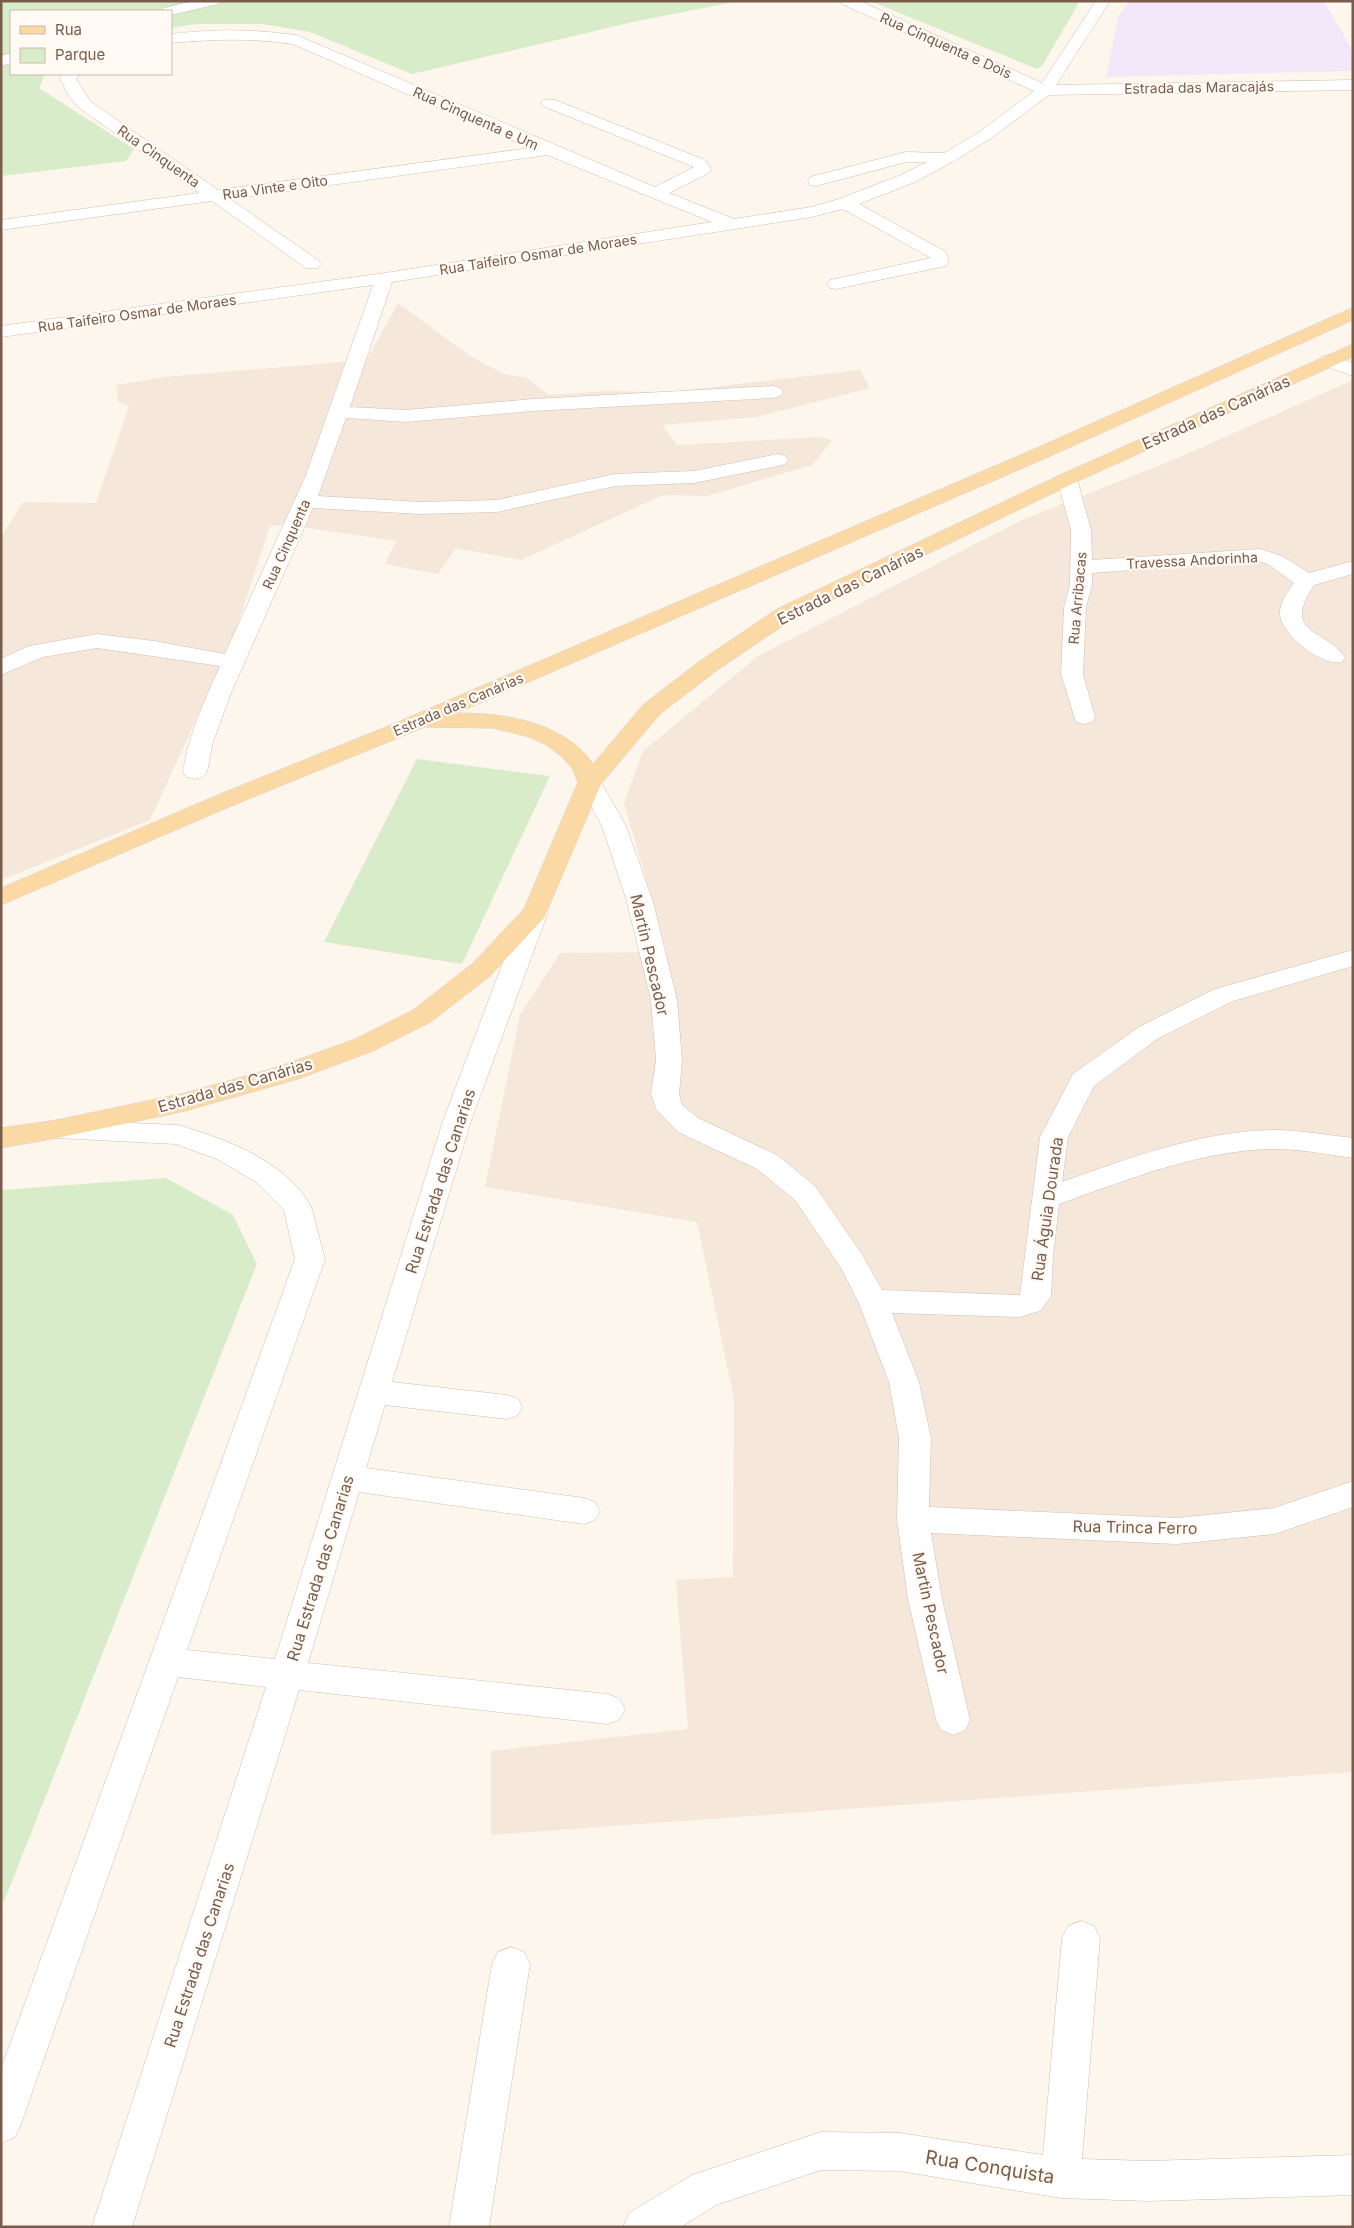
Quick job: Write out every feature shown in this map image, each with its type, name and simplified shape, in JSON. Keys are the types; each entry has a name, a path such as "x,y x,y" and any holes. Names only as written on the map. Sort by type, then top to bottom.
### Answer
{"main road":[{"name":"Estrada das Canárias","path":"1,897 221,802 406,727 1030,458 1353,313"},
{"path":"1305,334 1352,357"},
{"name":"Estrada das Canárias","path":"1,1138 57,1129 185,1102 278,1076 364,1044 422,1016 474,976 535,912 590,782 652,709 708,666 785,614 1067,479 1329,361 1352,357"},
{"path":"406,727 435,721 465,719 494,721 522,727 547,737 567,749 582,765 590,782"}],"street":[{"path":"172,11 213,1"},
{"name":"Rua Cinquenta e Dois","path":"847,1 1045,90"},
{"name":"Rua Taifeiro Osmar de Moraes","path":"1,332 385,278 812,212 845,203 909,178 948,158 984,136 1045,90 1103,1"},
{"name":"Rua Cinquenta e Um","path":"172,39 216,34 258,35 296,40 549,150 732,224"},
{"name":"Rua Cinquenta","path":"71,75 68,78 76,95 84,104 312,264"},
{"name":"Estrada das Maracajás","path":"1045,90 1353,85"},
{"path":"549,103 699,163 703,169 654,194"},
{"name":"Rua Vinte e Oito","path":"1,225 549,150"},
{"path":"816,181 906,157 948,158"},
{"path":"836,284 940,262 940,256 845,203"},
{"name":"Rua Cinquenta","path":"195,772 202,739 232,662 306,502 341,412 359,306 385,278"},
{"path":"328,286 359,306"},
{"path":"341,412 406,416 533,405 773,392"},
{"path":"306,502 420,508 497,506 615,480 694,477 778,460"},
{"name":"Rua Arribacas","path":"1067,479 1081,530 1081,584 1075,608 1072,674 1084,717"},
{"name":"Travessa Andorinha","path":"1081,567 1222,556 1260,555 1275,560 1306,581"},
{"path":"1334,657 1298,630 1291,618 1291,606 1306,581 1353,567"},
{"path":"1,668 37,651 96,641 154,648 232,662"},
{"name":"Martin Pescador","path":"590,782 614,826 634,885 664,1000 669,1060 665,1094 670,1109 688,1125 767,1162 805,1193 853,1263 873,1301 904,1382 915,1438 913,1519 925,1599 953,1720"},
{"name":"Rua Estrada das Canarias","path":"112,2227 287,1675 457,1121 535,912"},
{"name":"Rua Águia Dourada","path":"873,1301 1019,1306 1030,1303 1036,1296 1038,1257 1054,1137 1083,1080 1148,1033 1224,995 1353,958"},
{"path":"1,2124 310,1259 297,1206 266,1175 229,1153 178,1135 57,1129"},
{"path":"1046,1198 1124,1170 1201,1150 1263,1140 1313,1142 1353,1148"},
{"path":"374,1392 507,1407"},
{"path":"347,1478 584,1511"},
{"name":"Rua Trinca Ferro","path":"913,1519 1177,1531 1274,1521 1353,1494"},
{"path":"167,1662 608,1709"},
{"path":"1061,2178 1081,1938"},
{"path":"469,2227 510,1964"},
{"name":"Rua Conquista","path":"643,2227 706,2189 820,2151 900,2152 1061,2178 1148,2181 1353,2175"}],"shaded area":[{"path":"1130,1 1324,1 1353,51 1353,71 1106,77 1118,16"},
{"path":"398,303 470,356 504,374 527,378 549,395 606,391 670,392 860,370 870,388 756,417 662,425 677,445 822,437 832,441 812,465 707,496 663,495 521,560 456,548 438,574 385,564 396,541 288,525 270,526 233,639 150,820 1,880 1,537 23,502 96,503 129,406 118,402 116,385 164,377 343,362 365,363"},
{"path":"1353,380 1353,1772 491,1835 491,1751 688,1729 676,1580 733,1577 734,1399 697,1222 485,1187 520,1015 560,953 667,952 624,803 643,751 758,656 1022,520 1178,458"}],"green space":[{"path":"1,1 739,1 637,21 412,74 310,32 263,24 197,24 172,28 172,10 10,10 10,75 45,75 39,88 134,149 126,161 1,176"},
{"path":"870,1 1080,1 1042,66 1037,69"},
{"path":"417,759 550,776 462,964 324,942"},
{"path":"166,1178 233,1215 257,1264 1,1909 1,1190"}]}
